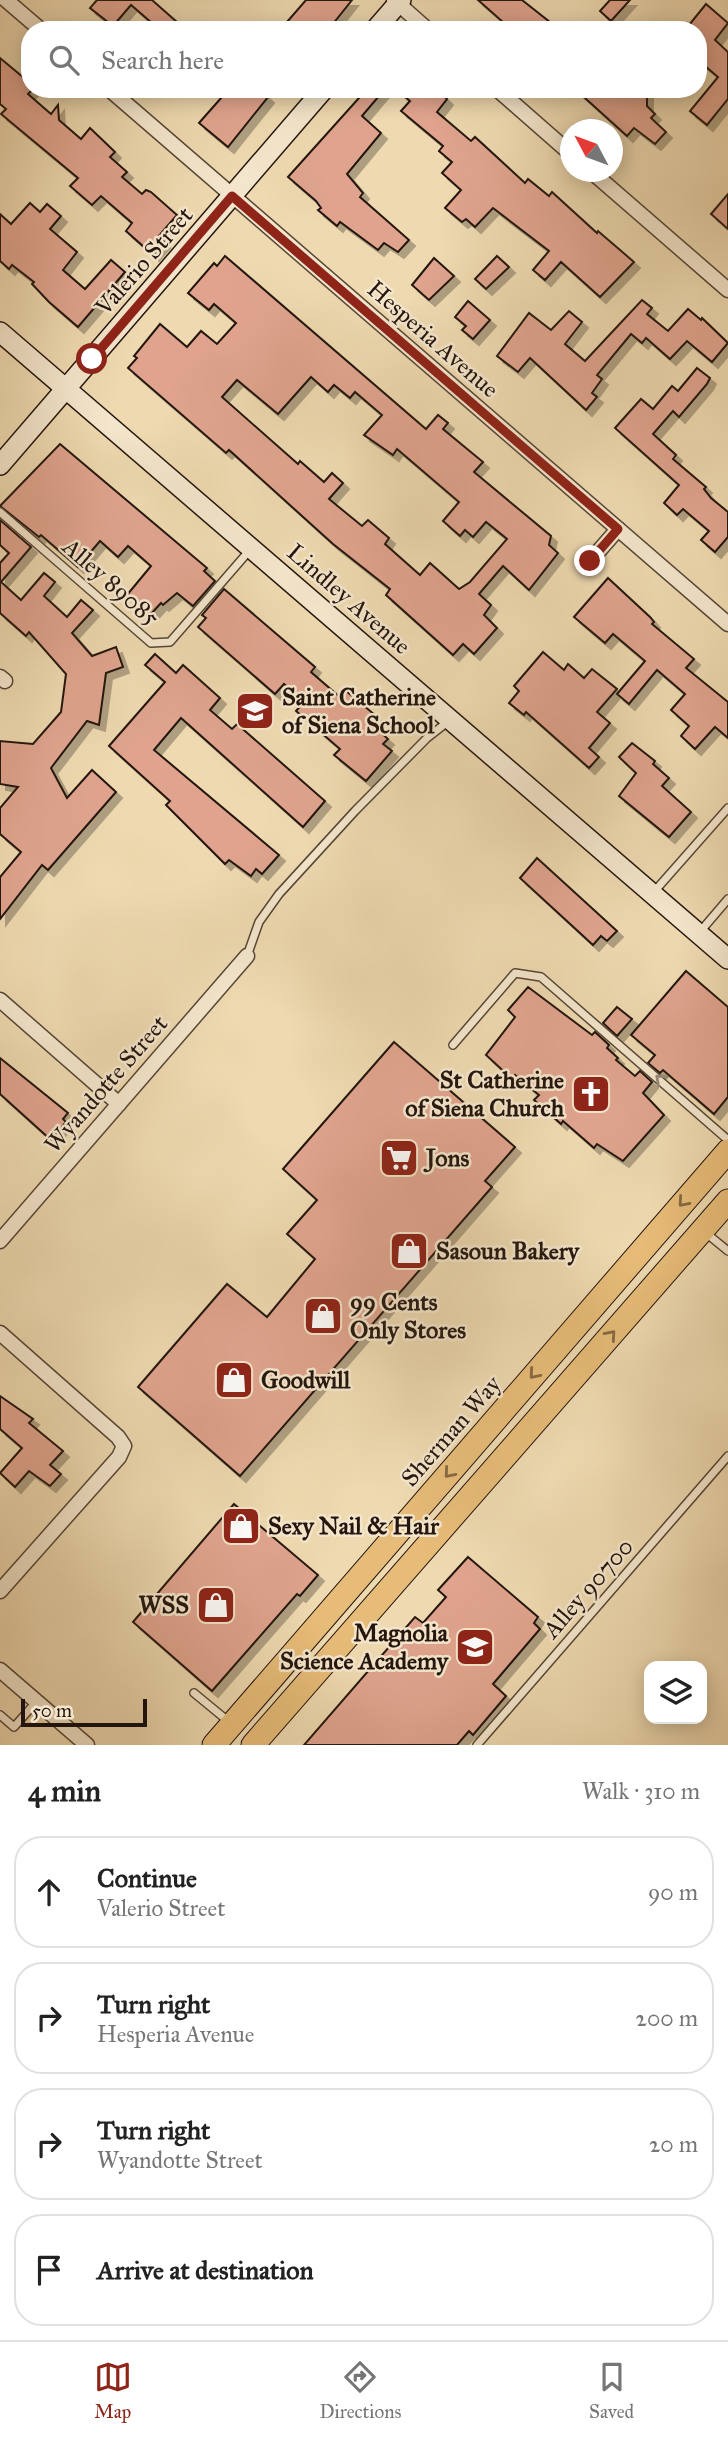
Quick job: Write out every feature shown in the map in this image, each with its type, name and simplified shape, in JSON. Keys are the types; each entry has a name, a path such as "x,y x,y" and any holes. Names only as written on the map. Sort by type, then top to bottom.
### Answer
{"main road":[{"path":"383,21 398,1"},
{"name":"Valerio Street","path":"0,465 316,98"},
{"name":"Lindley Avenue","path":"0,332 728,958"},
{"name":"Sherman Way","path":"214,1745 728,1151"},
{"path":"253,1745 728,1201"}],"street":[{"path":"6,0 30,21"},
{"path":"398,1 419,21"},
{"name":"Hesperia Avenue","path":"119,98 728,624"},
{"path":"507,98 560,144"},
{"path":"604,182 728,290"},
{"path":"590,561 618,529"},
{"name":"Wyandotte Street","path":"0,1241 247,956"},
{"path":"0,1000 119,1104"},
{"path":"0,1334 118,1437 124,1446 119,1457 0,1591"},
{"path":"1,1674 87,1745"}],"lane":[{"name":"Alley 89085","path":"0,512 151,643 170,642 252,548"},
{"path":"247,956 259,922 279,894 355,811 427,738 450,719"},
{"path":"653,894 728,808"},
{"path":"698,933 728,900"},
{"path":"453,1045 515,973 541,977 728,1140"},
{"path":"703,1230 728,1251"},
{"name":"Alley 90700","path":"477,1745 728,1456"},
{"path":"194,1693 231,1724"},
{"path":"0,1715 14,1727 37,1702"}],"building":[{"path":"97,0 152,0 176,21 150,21 131,5 117,21 107,21 90,8"},
{"path":"306,0 352,0 335,21 288,21"},
{"path":"478,0 522,0 549,21 502,21"},
{"path":"610,0 630,0 611,21 600,11"},
{"path":"706,4 728,23 715,40 728,52 728,99 707,125 690,111 701,98 707,98 707,90 718,77 707,68 707,21 692,21"},
{"path":"0,58 21,76 21,98 33,98 51,114 58,105 59,120 81,139 90,128 115,152 110,157 127,172 122,177 142,194 146,190 151,192 177,215 158,237 164,242 153,255 126,231 132,223 101,196 92,205 70,186 78,178 1,114 6,109 0,104"},
{"path":"221,98 267,98 228,147 199,123"},
{"path":"359,98 377,98 362,116 381,133 347,174 363,193 360,197 409,240 398,252 384,243 378,250 340,222 337,226 318,210 321,208 316,201 288,177"},
{"path":"406,98 446,98 437,112 471,141 475,137 525,183 528,179 549,196 552,192 634,262 600,297 561,262 545,280 533,270 549,251 493,208 475,227 466,219 462,222 445,208 461,190 442,173 452,162 439,151 443,146 401,111 410,101"},
{"path":"585,98 647,98 647,106 655,114 651,118 666,132 655,144 634,128 627,136 623,132 623,119 608,119"},
{"path":"728,194 728,229 711,214"},
{"path":"30,203 40,212 47,204 61,216 50,229 77,252 63,270 85,289 111,260 125,272 78,327 49,302 32,284 34,282 12,265 9,269 0,261 0,214 11,224"},
{"path":"225,256 426,429 438,415 448,423 443,429 483,462 474,472 551,536 549,545 558,553 529,590 503,566 479,594 491,605 484,615 497,628 474,654 463,644 453,655 386,595 390,589 333,544 229,450 226,453 128,368 137,358 134,356 160,324 187,347 201,331 217,344 236,323 214,304 209,310 188,293 214,263 217,266","holes":["311,377 328,392 334,385 350,398 355,392 382,415 364,435 393,455 397,449 459,502 443,521 460,536 465,530 473,537 486,522 507,539 470,582 459,589 430,563 420,575 385,544 389,538 368,520 362,526 329,499 343,483 332,473 324,482 300,461 298,464 222,397 237,380 278,414"]},
{"path":"497,256 509,267 486,289 475,279"},
{"path":"434,258 454,276 429,300 412,285"},
{"path":"642,300 652,308 647,314 668,331 688,309 701,320 702,318 728,343 712,362 687,341 670,359 646,338 642,343 631,334 597,375 602,379 592,393 597,397 586,410 530,358 518,372 497,356 529,313 551,330 569,311 582,322 565,344 585,361"},
{"path":"468,301 490,320 473,339 462,330 466,326 455,317"},
{"path":"697,368 710,378 707,384 679,417 673,411 653,434 676,455 673,459 706,487 704,489 711,498 728,512 728,537 715,552 701,540 709,531 683,509 677,515 664,503 679,485 615,428 641,399 653,409 672,386 678,391"},
{"path":"60,444 207,568 204,571 215,581 193,606 177,593 163,605 161,603 150,615 127,595 151,566 128,546 118,557 100,541 78,567 41,535 39,537 0,506"},
{"path":"0,520 31,547 1,582 21,600 44,573 55,582 44,596 67,617 81,600 93,610 72,633 92,656 116,647 123,667 106,673 99,725 87,721 51,768 67,798 92,770 116,792 48,870 42,865 0,919 0,877 21,852 0,834 0,808 18,787 0,784 0,741 33,744 61,712 66,674 29,632 26,636 0,613 0,563 9,553 0,545"},
{"path":"608,578 650,617 654,622 652,624 694,659 686,668 728,702 728,738 715,727 695,749 681,736 689,726 671,710 685,694 657,670 629,704 617,694 645,661 613,634 605,643 574,617"},
{"path":"224,589 315,667 311,672 341,698 346,691 375,715 369,722 388,739 383,744 392,751 366,781 334,755 340,749 296,711 304,702 284,684 275,694 198,627 206,618 202,615"},
{"path":"543,652 564,670 568,664 584,678 592,669 617,689 597,712 610,723 589,748 599,757 589,768 526,712 524,715 509,703 519,691 514,686"},
{"path":"155,654 176,673 183,665 220,698 210,710 232,729 237,724 325,801 303,827 181,718 154,750 279,855 262,874 256,869 251,876 229,860 225,864 166,805 170,801 109,746 165,682 145,665"},
{"path":"632,743 655,761 653,764 669,778 662,786 691,812 669,837 619,796 636,773 619,757"},
{"path":"537,858 617,931 607,941 601,936 593,945 520,878"},
{"path":"686,971 728,1007 728,1097 714,1114 663,1070 660,1073 648,1063 655,1055 631,1035"},
{"name":"St Catherine of Siena Church","path":"528,987 592,1035 595,1032 609,1045 607,1048 618,1058 616,1060 635,1076 640,1071 652,1082 643,1093 664,1115 623,1161 597,1144 594,1148 563,1121 561,1124 534,1100 539,1095 515,1075 512,1079 486,1055 515,1017 508,1010"},
{"path":"617,1007 632,1019 617,1036 603,1023"},
{"path":"394,1042 515,1147 485,1181 492,1187 240,1476 138,1387 227,1284 267,1317 315,1259 287,1234 317,1200 283,1169"},
{"path":"0,1058 68,1113 63,1119 66,1122 51,1140 0,1094"},
{"path":"0,1396 33,1419 29,1423 63,1451 50,1465 61,1474 50,1486 29,1471 15,1487 0,1473 22,1448 0,1429"},
{"name":"WSS","path":"234,1504 318,1575 300,1596 297,1594 212,1691 133,1622"},
{"name":"Magnolia Science Academy","path":"468,1557 538,1617 534,1623 540,1629 493,1684 506,1696 473,1735 469,1731 457,1745 304,1745 415,1617 423,1623 446,1597 438,1590"}],"place":[{"name":"Saint Catherine of Siena School","path":"255,711"},
{"name":"St Catherine of Siena Church","path":"591,1094"},
{"name":"Jons","path":"399,1158"},
{"name":"Sasoun Bakery","path":"409,1251"},
{"name":"99 Cents Only Stores","path":"323,1316"},
{"name":"Goodwill","path":"234,1380"},
{"name":"Sexy Nail & Hair","path":"241,1526"},
{"name":"WSS","path":"216,1605"},
{"name":"Magnolia Science Academy","path":"475,1647"}],"route":[{"path":"92,359 232,196 618,529 590,561"}]}
